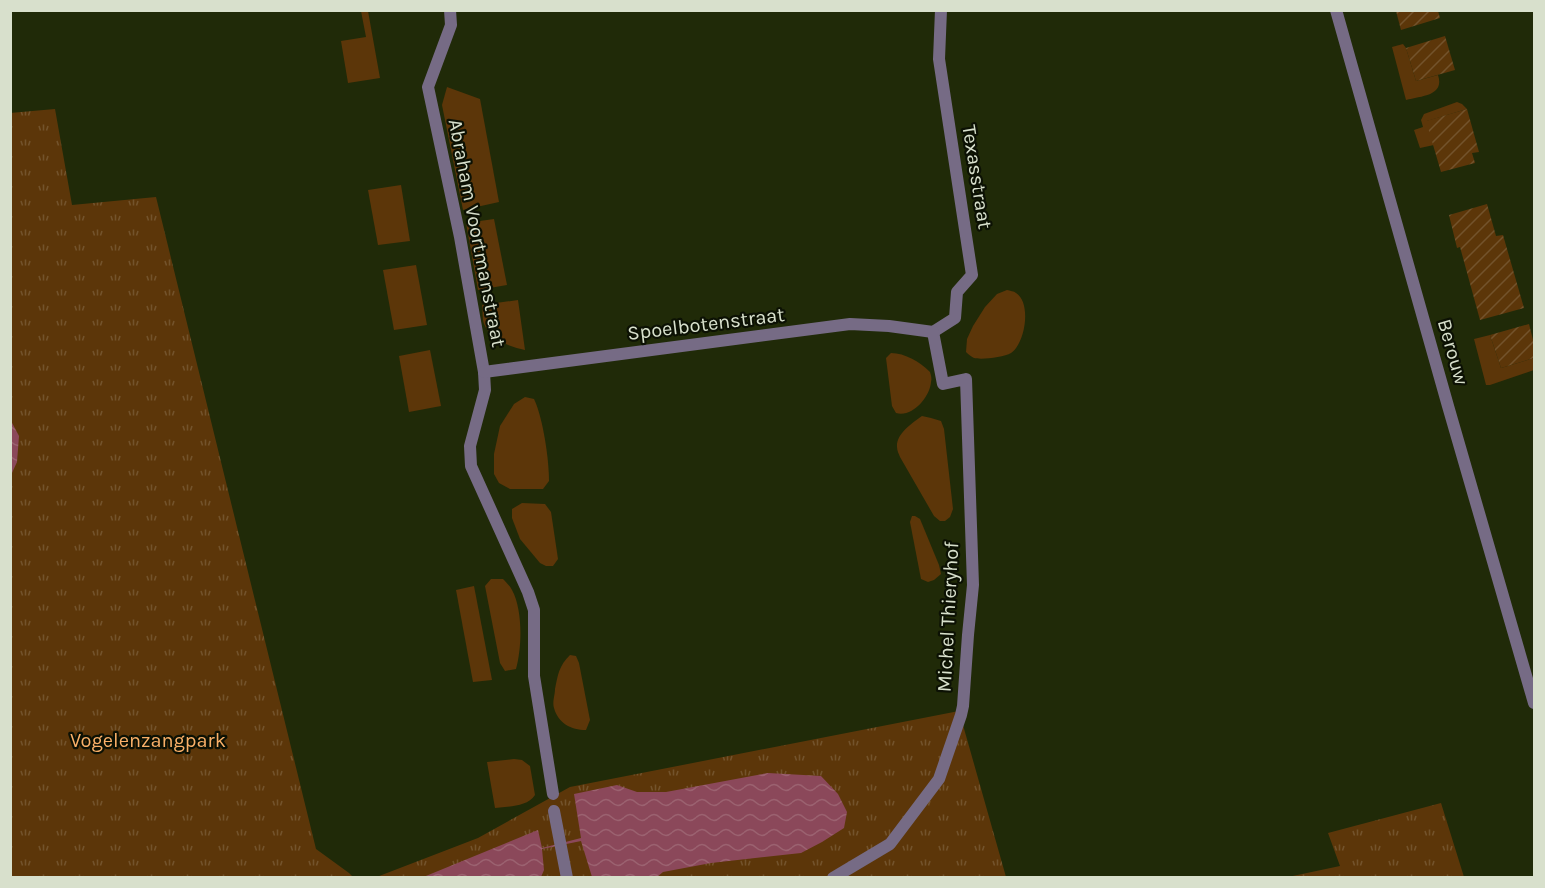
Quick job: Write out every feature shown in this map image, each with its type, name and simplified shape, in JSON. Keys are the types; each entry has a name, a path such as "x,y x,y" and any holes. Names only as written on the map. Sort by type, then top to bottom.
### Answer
{"street":[{"name":"Abraham Voortmanstraat","path":"450,10 452,25 428,87 460,237 484,372 485,390 470,446 471,466 534,610 534,676 553,794"},
{"name":"Texasstraat","path":"933,332 955,318 957,292 972,274 939,59 941,10"},
{"name":"Berouw","path":"1336,10 1534,703"},
{"name":"Spoelbotenstraat","path":"484,372 850,324 933,332"},
{"name":"Michel Thieryhof","path":"832,878 890,844 932,789 939,779 963,705 973,585 966,379 943,384 933,332"},
{"path":"554,812 567,878"}],"green space":[{"path":"361,11 368,11 380,78 348,83 341,41 366,37"},
{"path":"1396,11 1438,11 1440,18 1401,30"},
{"path":"1445,36 1455,70 1416,81 1406,48"},
{"path":"1403,44 1416,81 1438,75 1439,82 1435,91 1425,96 1406,100 1392,47"},
{"path":"447,87 480,99 499,202 463,210 442,105"},
{"path":"1457,102 1467,109 1427,121 1434,145 1420,148 1414,130 1423,127 1421,120 1424,114"},
{"name":"Vogelenzangpark","path":"55,109 72,205 156,197 316,849 353,877 11,877 10,113"},
{"path":"1467,109 1479,152 1472,153 1475,163 1441,172 1426,121"},
{"path":"401,185 410,241 378,245 368,190"},
{"path":"1487,204 1496,236 1503,235 1524,308 1480,320 1449,215"},
{"path":"494,219 507,285 478,290 466,223"},
{"path":"416,265 427,325 394,330 383,270"},
{"path":"1007,290 1016,293 1024,305 1025,323 1020,341 1011,353 998,357 974,358 966,352 967,339 973,326 997,294"},
{"path":"518,300 525,350 507,345 496,338 487,330 483,320 482,305"},
{"path":"1529,324 1534,344 1534,358 1501,368 1490,335"},
{"path":"1490,335 1501,368 1534,358 1534,370 1486,385 1474,339"},
{"path":"430,350 441,406 409,412 399,356"},
{"path":"891,353 912,359 930,372 930,388 924,400 914,409 902,414 896,413 892,406 886,358"},
{"path":"525,397 534,399 543,427 549,481 543,489 510,489 499,483 494,474 494,454 500,426 514,404"},
{"path":"922,416 941,421 944,429 953,509 950,517 945,521 940,521 934,516 897,450 897,442 902,433"},
{"path":"522,503 545,504 551,512 558,559 553,566 540,563 520,539 512,518 512,509"},
{"path":"912,516 920,519 939,565 941,574 928,582 921,579 910,522"},
{"path":"491,579 503,579 516,598 520,629 516,669 505,671 500,663 485,586"},
{"path":"474,586 492,680 473,682 456,590"},
{"path":"570,655 576,656 579,663 590,720 586,730 566,725 559,718 553,706 558,675 563,663"},
{"path":"959,711 1006,877 374,878 478,838 570,787"},
{"path":"522,760 530,766 535,795 523,804 495,808 487,762"},
{"path":"1441,803 1464,877 1288,877 1340,866 1328,833"}],"water":[{"path":"10,419 19,436 17,462 11,475"},
{"path":"768,773 821,776 838,794 847,812 844,828 801,853 711,863 663,872 657,877 592,877 581,841 542,849 544,870 541,877 421,878 538,830 542,848 581,838 574,794 617,785 637,792 666,792"}]}
